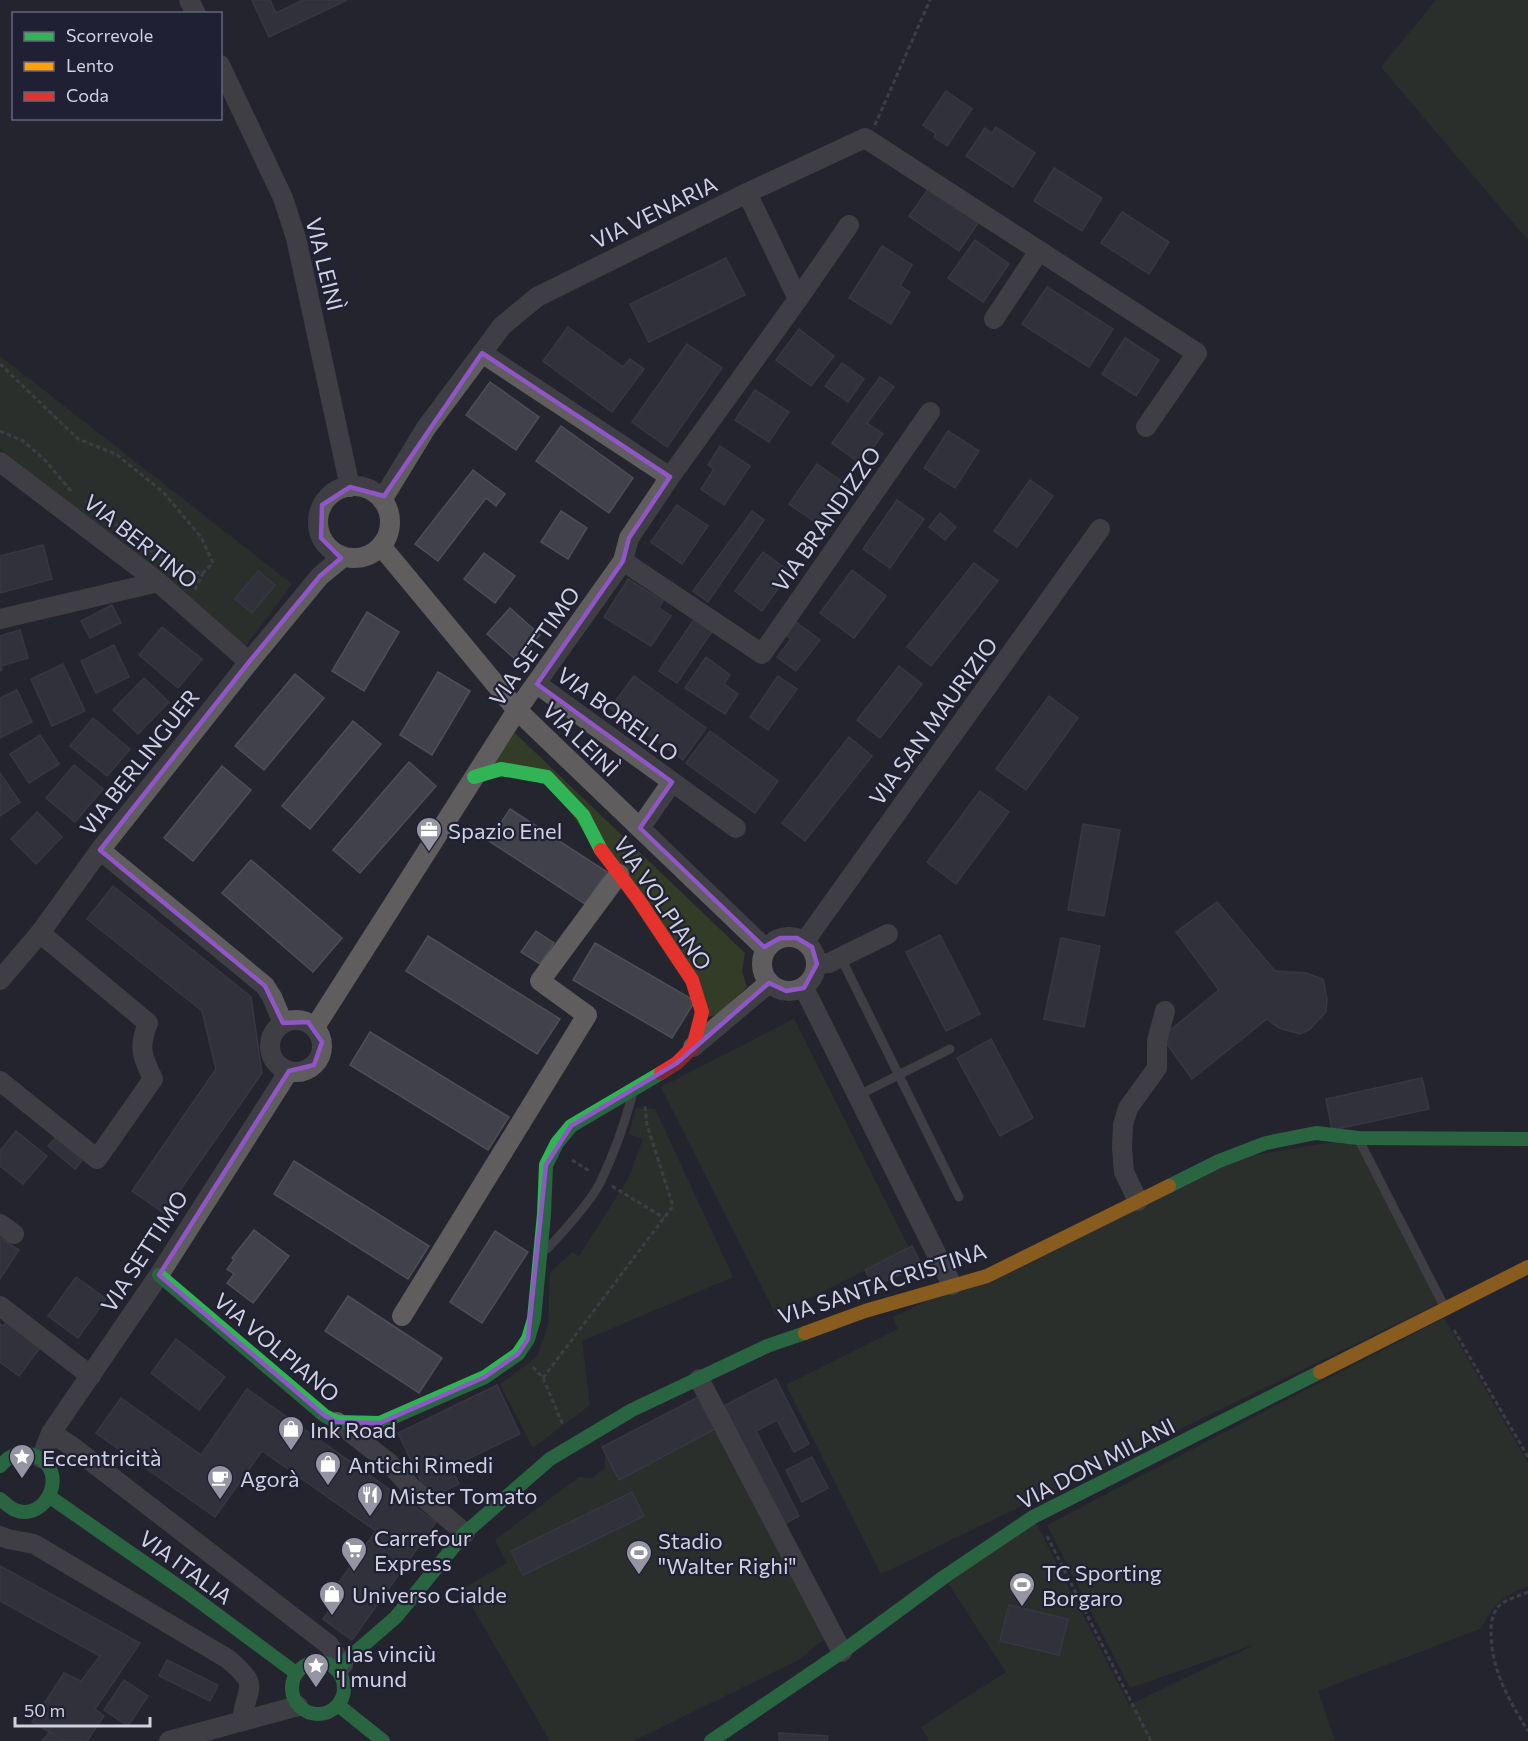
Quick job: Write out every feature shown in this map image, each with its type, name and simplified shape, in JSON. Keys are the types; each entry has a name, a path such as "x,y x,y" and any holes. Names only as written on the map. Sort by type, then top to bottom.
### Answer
{"street":[{"name":"VIA LEINÌ","path":"222,69 283,198 296,238 350,487"},
{"name":"VIA VENARIA","path":"382,500 426,428 502,326 537,297 747,193 865,138"},
{"path":"865,138 1197,353 1146,427"},
{"path":"747,193 798,299"},
{"name":"VIA SETTIMO","path":"315,1027 517,710 624,561 628,538 849,225"},
{"path":"994,319 1039,251"},
{"path":"482,353 670,477"},
{"name":"VIA BRANDIZZO","path":"624,561 762,654 930,412"},
{"name":"VIA BERTINO","path":"0,462 158,582 249,662"},
{"path":"350,487 362,487 373,492 382,500 387,508 390,528 381,546 364,557 353,558 335,552 321,538 318,516 329,496 350,487"},
{"name":"VIA SAN MAURIZIO","path":"805,941 1100,528"},
{"name":"VIA LEINÌ","path":"381,546 517,710 766,949"},
{"name":"VIA BERLINGUER","path":"0,980 40,933 100,850 320,576 335,552"},
{"path":"0,619 158,582"},
{"name":"VIA BORELLO","path":"537,684 736,828"},
{"name":"VIA VOLPIANO","path":"159,1275 325,1416 337,1422 380,1423 485,1377 518,1354 528,1339 534,1319 546,1166 556,1143 571,1126 677,1063 693,1047 702,1012 692,980 619,873 599,848 583,815 547,777 501,769 474,777"},
{"name":"VIA BORELLO","path":"640,828 672,782"},
{"path":"100,850 265,986 282,1023"},
{"path":"402,1316 587,1015 540,981 619,873"},
{"path":"0,1081 97,1159 153,1079 142,1055 141,1038 148,1023 40,933"},
{"path":"817,964 829,963 841,958 888,934"},
{"path":"780,938 797,938 805,941 812,947 817,964 816,973 804,988 786,992 777,989 769,983 762,966 762,957 766,949 780,938"},
{"path":"693,1047 769,983"},
{"path":"804,988 952,1285"},
{"path":"1138,1201 1124,1172 1123,1125 1128,1108 1157,1068 1157,1041 1165,1011"},
{"path":"299,1019 315,1027 322,1042 319,1059 306,1070 298,1072 281,1068 271,1054 271,1036 276,1029 282,1023 299,1019"},
{"name":"VIA SETTIMO","path":"41,1458 51,1433 159,1275 289,1071"},
{"name":"VIA SANTA CRISTINA","path":"340,1667 396,1617 465,1533 550,1459 632,1410 767,1346 866,1311 987,1276 1219,1161 1266,1143 1316,1134 1358,1138 1528,1139"},
{"name":"VIA DON MILANI","path":"711,1741 842,1652 944,1577 1037,1515 1528,1268"},
{"path":"0,1306 91,1376"},
{"path":"699,1379 842,1652"},
{"path":"337,1422 388,1462 411,1486 465,1533"},
{"path":"51,1433 70,1445 329,1645 340,1667 344,1694 334,1710 321,1715 309,1713 298,1706 292,1693 296,1673 315,1662 340,1667"},
{"path":"1,1463 16,1454 25,1453 41,1458 48,1463 54,1480 50,1497 35,1510 25,1512 2,1504"},
{"name":"VIA ITALIA","path":"50,1497 188,1593 296,1673"},
{"path":"0,1536 34,1544 228,1659 246,1674 248,1679 250,1693 245,1702 242,1721"},
{"path":"338,1705 383,1741"},
{"path":"170,1741 298,1706"}],"lane":[{"path":"841,958 959,1197"},
{"path":"859,1095 950,1049"},
{"path":"539,1257 566,1229 599,1184 638,1086"},
{"path":"1358,1138 1446,1309"}],"path":[{"path":"865,138 879,117 930,0"},
{"path":"0,364 78,439 116,454 163,492 201,537 213,563 203,573 182,571 144,546"},
{"path":"0,431 23,441 44,459 71,491 129,534"},
{"path":"543,1378 673,1206 647,1125 638,1086"},
{"path":"1446,1309 1455,1332 1528,1458"},
{"path":"518,1354 543,1378 571,1446"},
{"path":"1037,1515 1151,1741"},
{"path":"1528,1592 1499,1606 1491,1626 1491,1650 1501,1683 1528,1731"}],"highlighted area":[{"path":"482,353 670,477 629,538 623,561 537,684 672,782 640,828 764,947 780,938 797,938 812,947 817,964 804,988 786,991 769,983 677,1063 571,1126 546,1165 528,1339 518,1354 485,1377 380,1423 337,1422 325,1416 159,1275 289,1071 314,1065 322,1042 308,1022 283,1023 265,986 100,850 249,662 320,576 341,558 321,538 322,505 350,487 384,496"}],"green space":[{"path":"1436,0 1528,0 1528,240 1381,67"},
{"path":"0,356 292,584 245,647 96,523 0,449"},
{"path":"515,733 745,953 742,971 747,987 719,1014 708,1017 547,777 491,765"},
{"path":"794,1019 909,1248 776,1315 661,1087"},
{"path":"636,1108 655,1109 733,1277 582,1341 590,1405 533,1448 500,1384 537,1357 548,1325 550,1273 572,1252 579,1256 628,1179 643,1139 629,1134"},
{"path":"1358,1138 1442,1302 881,1574 786,1385 898,1329 893,1317 1219,1161"},
{"path":"1444,1318 1528,1463 1528,1586 1500,1602 1482,1628 1318,1691 1335,1741 929,1741 921,1727 1006,1672 944,1577 1033,1517 1129,1705 1256,1644 1130,1688 1047,1525"},
{"name":"Stadio \"Walter Righi\"","path":"700,1402 826,1638 798,1660 634,1741 550,1741 462,1589 507,1563 495,1540 579,1477 592,1478 605,1468 605,1453"}],"building":[{"path":"252,0 270,0 276,13 303,0 347,0 269,37"},
{"path":"946,91 972,109 947,146 923,125"},
{"path":"996,127 1035,153 1013,187 966,156 985,128 992,133"},
{"path":"1054,168 1102,198 1082,231 1034,201"},
{"path":"929,188 978,223 959,251 909,216"},
{"path":"1122,212 1169,242 1149,274 1101,243"},
{"path":"975,240 1009,264 983,302 948,278"},
{"path":"882,246 912,265 900,286 910,292 891,324 849,298"},
{"path":"726,258 745,295 649,342 630,304"},
{"path":"1047,287 1113,329 1089,367 1022,324"},
{"path":"568,327 623,367 630,359 644,369 612,412 543,361"},
{"path":"799,329 834,356 811,386 776,360"},
{"path":"1125,338 1159,360 1136,396 1102,374"},
{"path":"687,344 722,368 667,447 632,422"},
{"path":"842,363 864,379 848,402 825,386"},
{"path":"880,377 894,387 867,423 883,434 861,464 832,443"},
{"path":"490,382 539,417 516,450 466,415"},
{"path":"755,390 789,412 769,442 735,420"},
{"path":"561,426 633,478 609,513 536,461"},
{"path":"948,431 979,451 955,488 924,468"},
{"path":"720,446 750,466 724,505 701,489 714,469 708,465"},
{"path":"817,464 847,485 819,525 789,504"},
{"path":"473,470 505,494 496,506 486,498 438,561 415,544"},
{"path":"1030,480 1053,496 1017,547 994,531"},
{"path":"897,500 924,519 890,568 863,549"},
{"path":"677,505 708,526 682,564 651,542"},
{"path":"561,511 587,528 568,559 541,542"},
{"path":"752,511 764,520 708,602 693,591"},
{"path":"940,513 956,527 945,540 929,527"},
{"path":"43,545 52,579 0,593 0,556"},
{"path":"763,552 790,572 762,611 735,591"},
{"path":"484,553 515,576 495,603 464,579"},
{"path":"974,563 998,581 931,666 907,647"},
{"path":"852,570 886,596 854,638 820,613"},
{"path":"258,571 275,585 252,613 235,599"},
{"path":"628,579 663,601 659,608 671,616 651,646 604,617"},
{"path":"112,605 121,623 90,638 81,621"},
{"path":"510,608 540,635 524,653 521,650 514,658 487,634"},
{"path":"367,612 399,632 364,691 332,671"},
{"path":"695,618 713,630 677,683 659,671"},
{"path":"796,622 820,640 796,671 777,657 791,639 786,635"},
{"path":"162,627 202,659 178,688 139,655"},
{"path":"20,630 28,658 1,666 0,671 0,636"},
{"path":"114,645 129,677 96,693 81,661"},
{"path":"706,657 730,675 724,684 738,694 725,714 685,688"},
{"path":"63,664 85,711 52,726 31,679"},
{"path":"899,666 922,684 880,738 857,720"},
{"path":"438,672 470,691 432,755 400,735"},
{"path":"295,674 324,698 264,770 235,746"},
{"path":"634,676 706,728 683,760 610,708"},
{"path":"778,676 797,689 768,730 750,717"},
{"path":"144,678 169,702 138,734 113,710"},
{"path":"17,690 32,722 0,738 0,698"},
{"path":"1049,696 1078,718 1026,790 996,769"},
{"path":"93,718 130,749 107,776 70,746"},
{"path":"353,721 381,744 310,829 282,806"},
{"path":"710,731 778,781 755,813 686,763"},
{"path":"40,735 59,764 29,783 10,754"},
{"path":"849,737 872,756 805,841 782,823"},
{"path":"409,762 436,786 360,873 333,850"},
{"path":"74,765 103,789 75,822 46,798"},
{"path":"222,766 251,790 193,861 164,838"},
{"path":"0,773 20,802 0,816"},
{"path":"980,791 1009,812 956,884 927,862"},
{"path":"510,809 607,872 585,904 489,841"},
{"path":"37,812 62,837 36,864 11,839"},
{"path":"1083,824 1120,830 1104,916 1068,910"},
{"path":"251,860 342,938 313,972 222,893"},
{"path":"113,886 251,997 262,1073 164,1213 132,1191 216,1069 202,1011 87,919"},
{"path":"1217,902 1275,971 1306,973 1323,979 1327,999 1326,1012 1309,1030 1300,1034 1279,1028 1267,1019 1192,1079 1162,1037 1219,990 1176,932"},
{"path":"536,931 554,943 540,964 521,952"},
{"path":"940,935 980,1014 946,1031 906,952"},
{"path":"428,936 560,1019 537,1054 406,971"},
{"path":"1061,938 1100,946 1084,1027 1044,1019"},
{"path":"595,943 695,1001 672,1038 573,980"},
{"path":"370,1032 509,1117 488,1150 350,1065"},
{"path":"991,1039 1033,1118 1000,1136 957,1058"},
{"path":"1422,1078 1429,1109 1332,1130 1326,1099"},
{"path":"16,1131 47,1156 23,1184 0,1166 0,1151"},
{"path":"59,1134 86,1156 75,1169 48,1146"},
{"path":"294,1161 429,1246 408,1279 274,1194"},
{"path":"254,1230 289,1256 253,1303 227,1283 234,1274 227,1269 234,1260 232,1258"},
{"path":"495,1231 528,1252 482,1323 450,1302"},
{"path":"0,1238 19,1250 0,1279"},
{"path":"912,1246 921,1264 874,1287 865,1270"},
{"path":"76,1277 106,1299 78,1338 48,1316"},
{"path":"348,1296 442,1358 419,1393 325,1331"},
{"path":"8,1320 42,1345 19,1376 0,1362 0,1324 3,1326"},
{"path":"176,1339 225,1377 199,1410 151,1373"},
{"path":"776,1379 809,1444 794,1452 777,1420 756,1431 799,1516 783,1525 718,1409"},
{"path":"497,1385 520,1434 451,1467 459,1484 429,1498 398,1433"},
{"path":"247,1389 436,1522 352,1640 323,1619 331,1608 324,1603 376,1531 262,1451 215,1517 96,1433 121,1398 201,1455"},
{"path":"700,1396 717,1428 619,1480 602,1447"},
{"path":"812,1457 828,1488 802,1502 786,1470"},
{"path":"632,1492 644,1516 523,1575 511,1551"},
{"path":"0,1566 140,1643 95,1709 104,1716 87,1741 65,1741 32,1722 64,1673 81,1681 100,1656 0,1601"},
{"path":"1009,1605 1068,1619 1059,1655 1000,1641"},
{"path":"167,1660 218,1685 210,1701 159,1676"},
{"path":"124,1680 148,1696 128,1726 104,1710"},
{"path":"50,1732 65,1741 42,1741"},
{"path":"779,1733 828,1736 827,1741 779,1741"}],"traffic: fast":[{"path":"474,777 501,769 547,777 583,815 601,850"},
{"path":"159,1275 325,1416 337,1422 380,1423 485,1377 518,1354 528,1339 534,1319 544,1214 546,1165 557,1143 571,1126 661,1073"},
{"path":"1169,1186 1219,1161 1266,1143 1316,1133 1358,1138 1528,1139"},
{"path":"336,1669 396,1617 465,1533 550,1459 632,1410 767,1346 805,1333"},
{"path":"711,1741 1033,1517 1320,1372"},
{"path":"0,1466 15,1455 24,1453 33,1455 45,1462 51,1471 53,1482 45,1502 36,1509 26,1512 15,1510 0,1499"},
{"path":"50,1497 188,1593 296,1673"},
{"path":"313,1662 323,1662 337,1669 344,1688 337,1707 323,1714 313,1714 303,1710 296,1703 292,1693 292,1683 296,1673 303,1666 313,1662"},
{"path":"338,1705 383,1741"}],"traffic: slow":[{"path":"805,1333 865,1311 987,1276 1169,1186"},
{"path":"1320,1372 1528,1267"}],"traffic: jam":[{"path":"601,850 638,899 692,980 702,1012 693,1047 677,1063 661,1073"}],"place":[{"name":"Spazio Enel","path":"429,853"},
{"name":"Ink Road","path":"291,1452"},
{"name":"Eccentricità","path":"22,1480"},
{"name":"Antichi Rimedi","path":"328,1487"},
{"name":"Agorà","path":"220,1501"},
{"name":"Mister Tomato","path":"370,1518"},
{"name":"Carrefour Express","path":"354,1573"},
{"name":"Stadio \"Walter Righi\"","path":"639,1576"},
{"name":"TC Sporting Borgaro","path":"1022,1608"},
{"name":"Universo Cialde","path":"332,1617"},
{"name":"I las vinciù 'l mund","path":"316,1689"}]}
